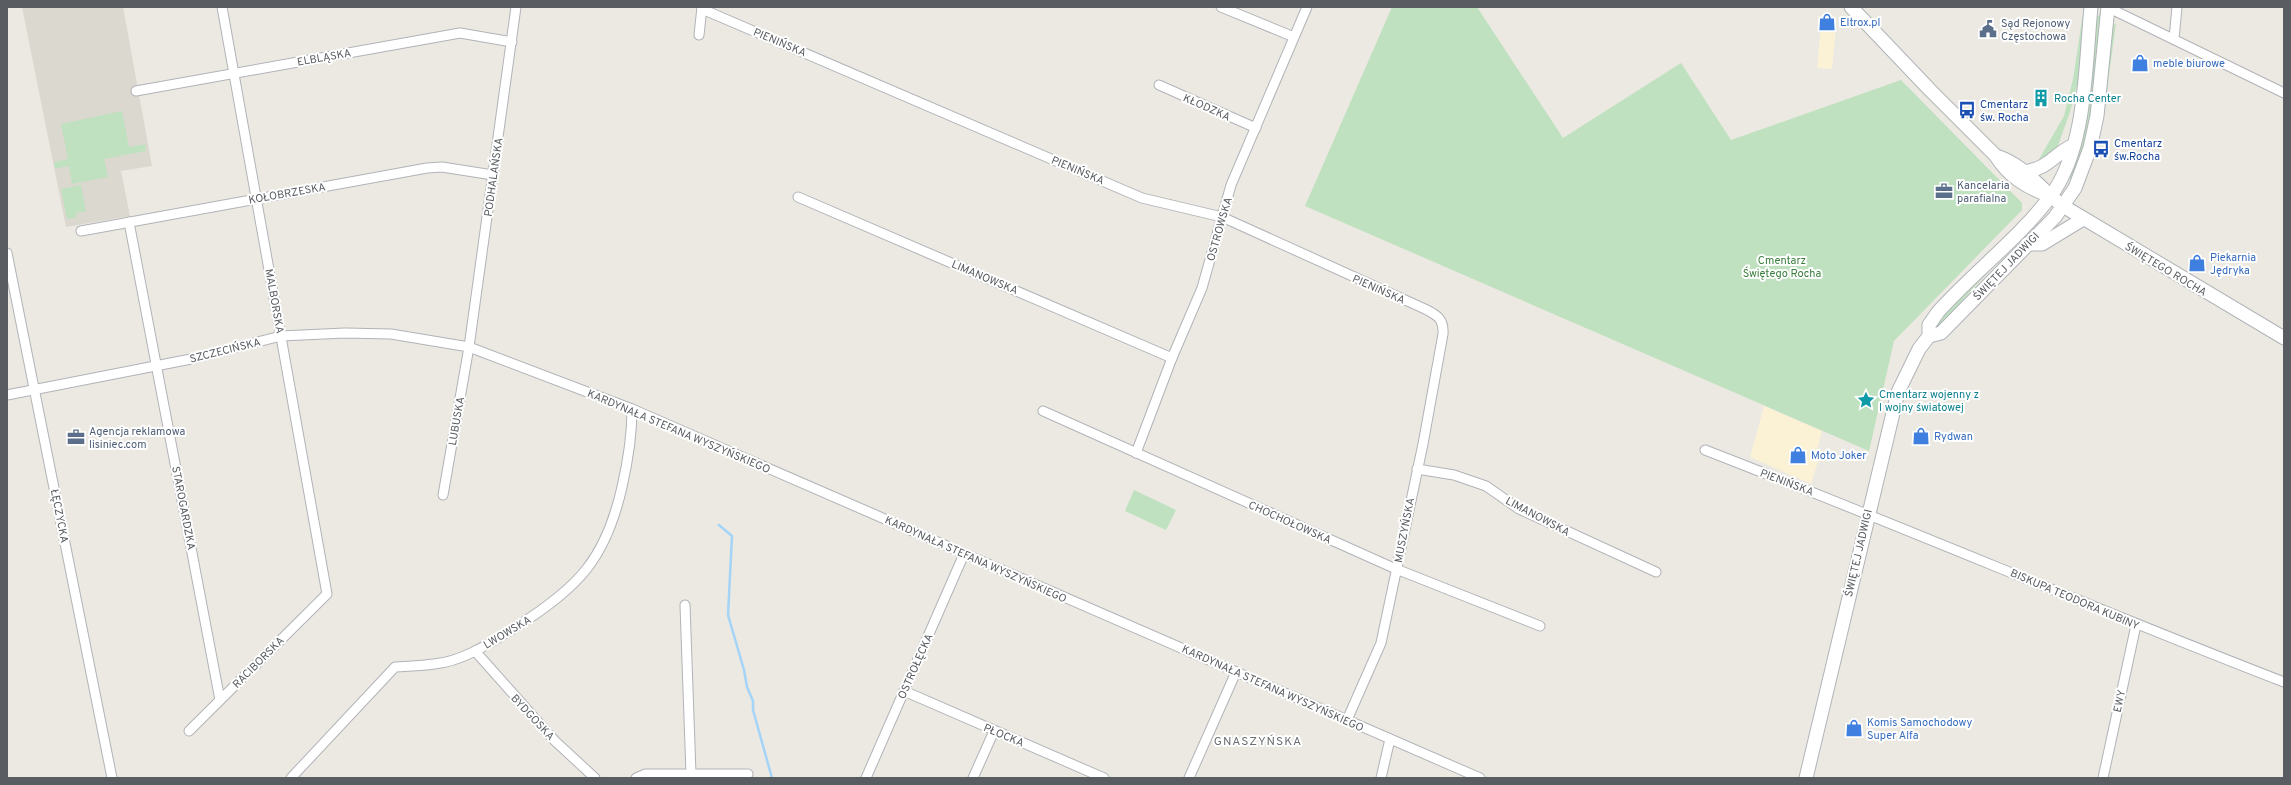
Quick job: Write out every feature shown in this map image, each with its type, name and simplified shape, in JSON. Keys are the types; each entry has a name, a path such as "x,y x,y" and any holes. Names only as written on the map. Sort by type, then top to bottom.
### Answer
{"main road":[{"name":"ŚWIĘTEGO ROCHA","path":"1851,7 1996,156 2003,167 2025,185 2050,196"},
{"name":"ŚWIĘTEJ JADWIGI","path":"1929,336 1928,325 1938,312 2050,196 2060,181 2074,145 2083,88 2091,7"},
{"name":"ŚWIĘTEJ JADWIGI","path":"1806,778 1898,392 1919,348 1929,336 1942,333 2063,206 2074,188 2090,148 2097,116 2108,7"},
{"path":"2025,172 2040,169 2052,161 2060,152 2074,145"},
{"name":"ŚWIĘTEGO ROCHA","path":"1996,156 2009,160 2038,181 2050,196 2083,219 2284,338"},
{"path":"2027,244 2042,244 2083,219"}],"street":[{"name":"MALBORSKA","path":"222,7 327,594"},
{"name":"PODHALAŃSKA","path":"470,347 516,7"},
{"path":"1221,7 1294,37"},
{"name":"OSTROWSKA","path":"1136,453 1172,358 1202,288 1231,185 1307,7"},
{"path":"2108,7 2284,93"},
{"path":"2174,39 2177,7"},
{"path":"699,35 702,8"},
{"name":"PIENIŃSKA","path":"702,8 1142,198 1222,217 1425,309 1440,318 1444,325 1443,334"},
{"name":"ELBLĄSKA","path":"136,92 460,33 512,42"},
{"name":"KŁODZKA","path":"1159,85 1256,128"},
{"name":"KOŁOBRZESKA","path":"81,230 257,198 442,167 493,174"},
{"name":"LIMANOWSKA","path":"798,197 1172,358"},
{"name":"STAROGARDZKA","path":"129,222 220,700"},
{"name":"ŁĘCZYCKA","path":"7,253 112,778"},
{"name":"SZCZECIŃSKA","path":"7,395 157,364 191,359 281,336 345,333 392,334 470,347"},
{"name":"MUSZYŃSKA","path":"1347,720 1381,643 1443,334"},
{"name":"KARDYNAŁA STEFANA WYSZYŃSKIEGO","path":"470,347 632,409 1480,778"},
{"name":"LUBUSKA","path":"443,495 470,347"},
{"name":"LWOWSKA","path":"291,778 395,667 435,664 457,659 475,651 546,608 577,581 593,561 609,535 614,520 628,460 632,409"},
{"name":"CHOCHOŁOWSKA","path":"1043,411 1396,569 1540,626"},
{"name":"PIENIŃSKA","path":"1705,450 1868,513"},
{"name":"LIMANOWSKA","path":"1417,469 1460,477 1486,486 1519,509 1656,572"},
{"name":"BISKUPA TEODORA KUBINY","path":"1868,513 2136,625 2284,682"},
{"name":"OSTROŁĘCKA","path":"866,778 964,554"},
{"name":"RACIBORSKA","path":"189,730 327,594"},
{"path":"685,606 691,774"},
{"name":"EWY","path":"2103,778 2136,625"},
{"name":"BYDGOSKA","path":"475,651 555,741 595,778"},
{"path":"1189,778 1236,672"},
{"name":"PŁOCKA","path":"904,691 1104,778"},
{"path":"973,778 994,731"},
{"path":"1381,778 1390,739"},
{"path":"1080,778 1084,769"},
{"path":"636,778 645,774 748,774"}],"shaded area":[{"path":"22,7 123,7 152,166 121,171 130,216 66,227"},
{"path":"1822,15 1836,26 1832,69 1817,68"},
{"path":"1764,406 1822,431 1815,457 1819,458 1811,484 1750,457"}],"green space":[{"name":"Cmentarz Świętego Rocha","path":"1392,7 1477,7 1563,138 1681,63 1731,140 1901,80 2022,203 2022,210 1894,341 1869,451 1305,206"},
{"path":"2084,7 2086,7 2078,81 2070,112 2056,151 2042,164 2038,161 2064,116 2073,79"},
{"path":"2100,14 2103,15 2088,136 2072,179 2069,177 2077,158 2087,120 2092,80 2095,19"},
{"path":"2116,23 2103,120 2102,124 2111,28"},
{"path":"122,111 129,147 145,144 146,151 104,159 108,177 72,184 69,166 55,169 54,162 68,159 61,124"},
{"path":"81,185 86,211 76,213 77,217 67,219 61,189"},
{"path":"2033,221 2036,223 1973,288 1935,333 1931,330"},
{"path":"1134,490 1176,510 1166,530 1125,511"}],"waterway":[{"path":"719,525 732,536 728,615 744,670 747,687 753,701 753,710 772,778"}],"place":[{"name":"Eltrox.pl","path":"1827,22"},
{"name":"Sąd Rejonowy Częstochowa","path":"1988,29"},
{"name":"meble biurowe","path":"2140,63"},
{"name":"Rocha Center","path":"2041,98"},
{"name":"Cmentarz św. Rocha","path":"1967,110"},
{"name":"Cmentarz św.Rocha","path":"2101,149"},
{"name":"Kancelaria parafialna","path":"1944,191"},
{"name":"Piekarnia Jędryka","path":"2197,263"},
{"name":"Cmentarz wojenny z I wojny światowej","path":"1866,400"},
{"name":"Rydwan","path":"1921,436"},
{"name":"Agencja reklamowa lisiniec.com","path":"76,437"},
{"name":"Moto Joker","path":"1798,455"},
{"name":"Komis Samochodowy Super Alfa","path":"1854,728"}],"district":[{"name":"GNASZYŃSKA","path":"1258,741"}]}
